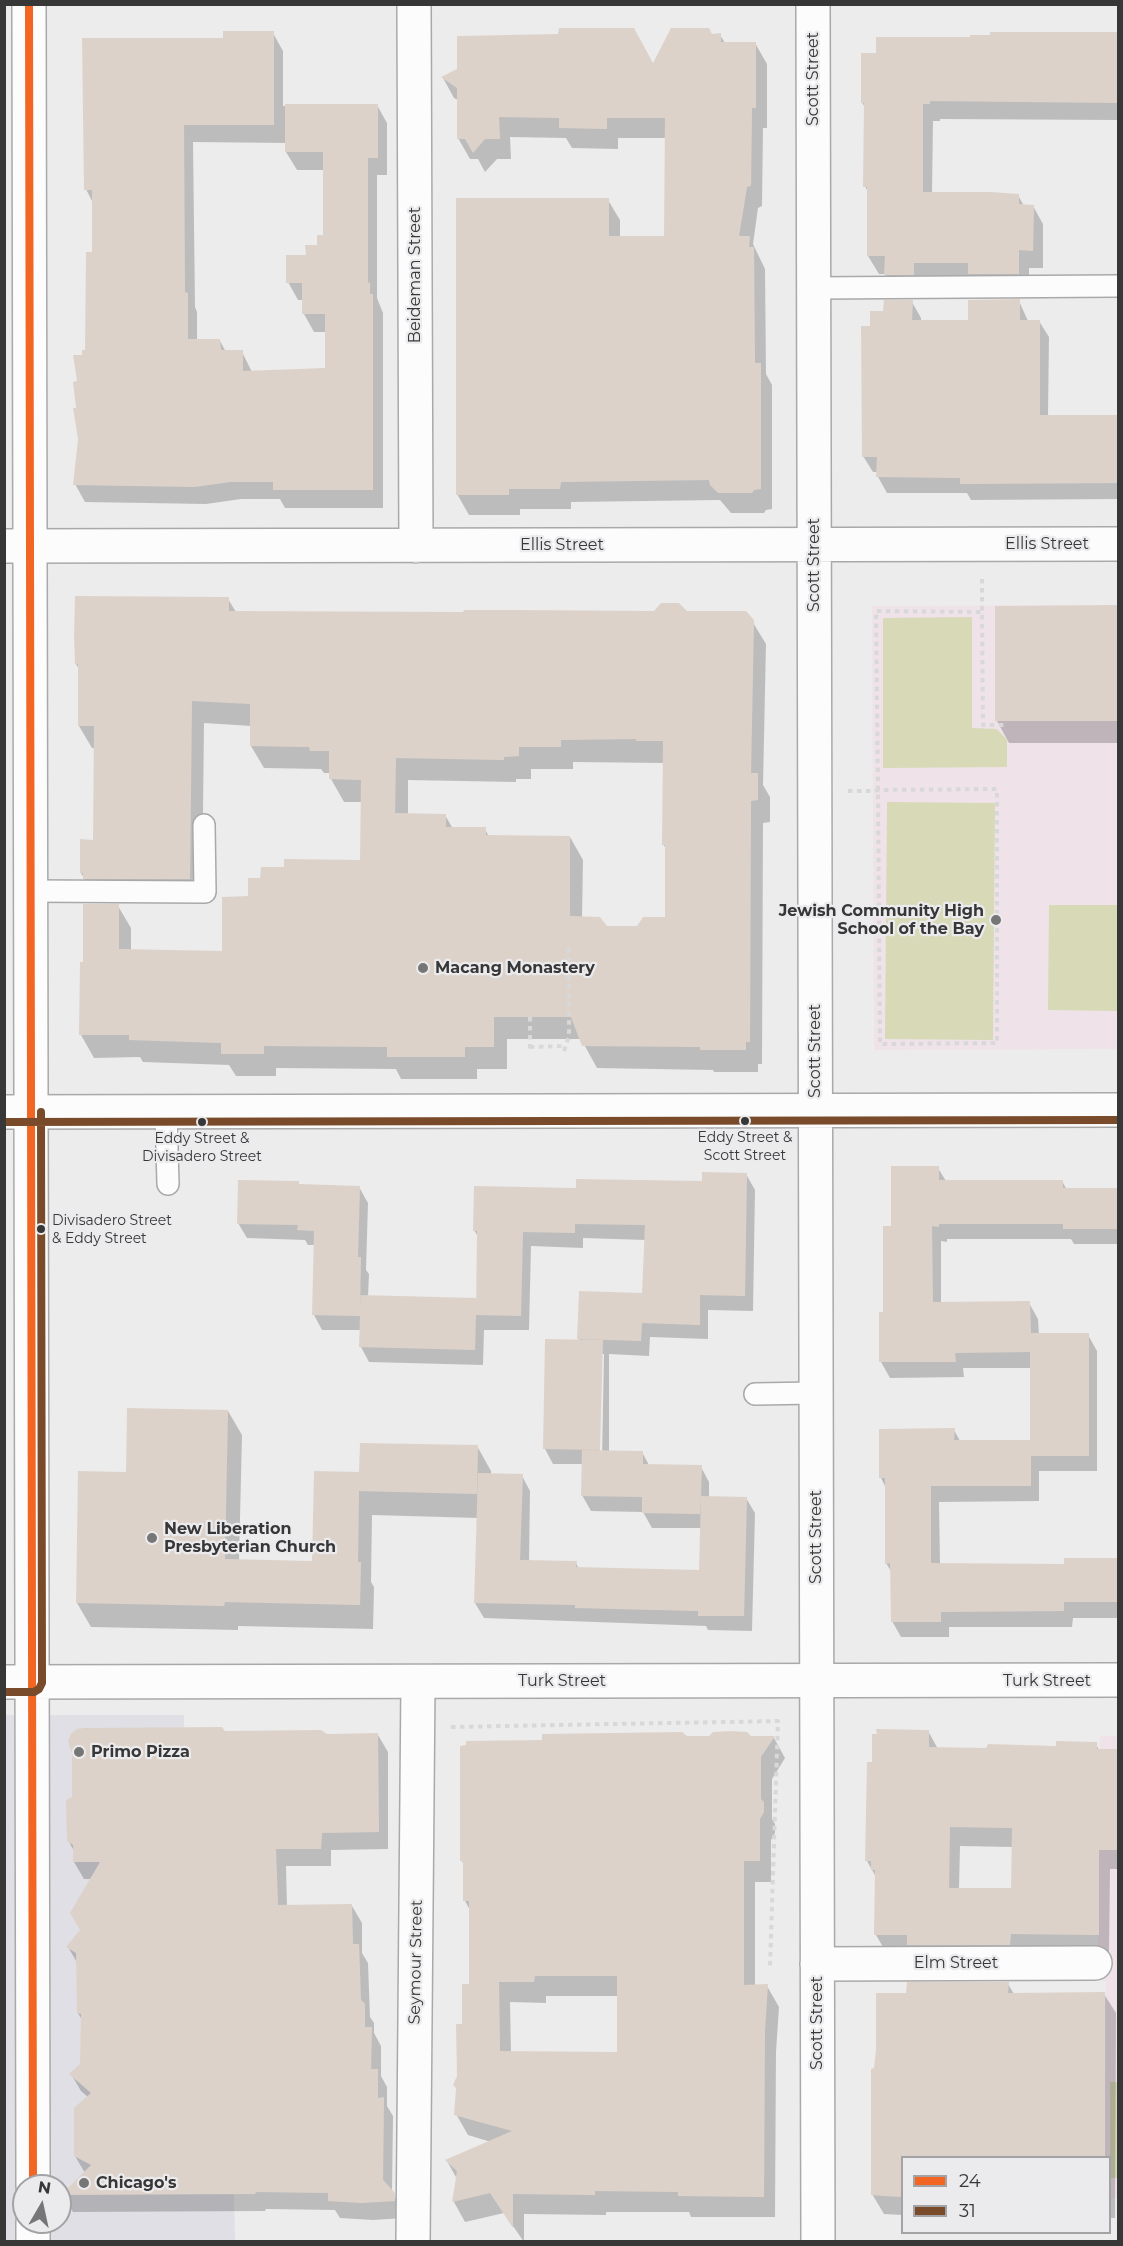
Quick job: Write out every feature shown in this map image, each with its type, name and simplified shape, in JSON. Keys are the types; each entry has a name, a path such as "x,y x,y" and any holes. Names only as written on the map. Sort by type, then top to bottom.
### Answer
{"street":[{"path":"29,4 17,546 30,891 18,1112 18,1682 33,2174"},
{"name":"Beideman Street","path":"414,4 416,546"},
{"name":"Scott Street","path":"813,4 818,2241"},
{"name":"Ellis Street","path":"17,546 1119,544"},
{"path":"18,1112 1119,1110"},
{"name":"Turk Street","path":"18,1682 1119,1680"},
{"name":"Seymour Street","path":"413,2241 418,1682"},
{"name":"Elm Street","path":"817,1964 1095,1963"}],"lane":[{"path":"814,288 1119,286"},
{"path":"30,891 205,892 204,825"},
{"path":"166,1112 168,1184"},
{"path":"755,1394 816,1393"}],"path":[{"path":"815,790 878,790 997,789 997,1043 880,1044 878,790 876,611 982,612 983,724 1006,724"},
{"path":"530,1017 530,1049 565,1048 569,1036 569,948"},
{"path":"462,1727 778,1721 770,1966"}],"shaded area":[{"name":"Jewish Community High School of the Bay","path":"1118,605 1118,1049 874,1050 872,606"},
{"path":"5,1715 184,1715 185,1864 227,1865 235,2241 5,2242"},
{"path":"1100,1736 1118,1736 1118,2198 1111,2198 1111,2156 1105,2156 1106,1981 1097,1980"}],"green space":[{"path":"972,617 972,728 997,729 1007,740 1007,767 883,768 883,618"},
{"path":"887,802 995,803 993,1040 885,1039"},
{"path":"1049,905 1118,905 1118,1011 1048,1010"},
{"path":"1110,2082 1118,2082 1118,2178 1111,2178"}],"building":[{"path":"559,28 634,28 653,63 671,28 709,28 712,34 721,33 721,42 756,42 756,108 752,108 751,186 747,187 739,236 750,236 749,247 754,247 755,363 761,363 761,489 754,490 752,493 718,493 710,485 709,480 561,482 560,489 509,489 509,495 456,495 456,198 609,198 609,236 664,236 665,118 607,118 607,129 559,128 559,118 499,117 500,139 485,139 473,153 465,139 457,139 457,88 441,77 457,69 457,36 558,34"},
{"path":"223,31 274,31 274,125 184,125 185,292 188,293 188,339 220,339 221,350 243,350 243,371 325,368 325,314 302,314 302,283 286,283 286,255 306,255 305,245 317,245 317,235 323,235 323,152 285,152 285,104 378,104 378,158 368,158 368,283 370,282 370,294 373,294 373,490 273,490 273,482 230,482 195,487 73,485 78,439 73,408 76,408 73,382 77,381 73,355 82,355 82,350 85,350 86,252 92,252 92,190 84,190 82,38 223,38"},
{"path":"990,32 1119,32 1119,103 930,101 930,104 923,104 923,192 1019,194 1019,204 1034,205 1033,251 1019,250 1019,274 968,274 968,263 914,263 914,275 884,275 885,256 867,256 867,187 863,187 864,103 861,103 861,53 876,53 876,37 970,37 970,35 990,35"},
{"path":"1020,299 1020,320 1040,320 1040,415 1119,415 1119,483 960,484 960,478 876,477 877,457 862,457 861,326 870,326 870,311 883,311 884,300 913,300 912,320 968,320 968,300"},
{"path":"75,596 229,597 229,611 654,611 661,603 679,603 687,611 746,611 754,620 751,773 758,773 758,800 751,801 750,1042 746,1042 746,1050 700,1050 700,1047 582,1046 571,1017 494,1017 494,1047 465,1047 465,1057 387,1057 387,1047 264,1046 264,1054 221,1054 221,1043 129,1040 129,1035 79,1035 83,904 119,904 119,949 222,951 222,897 248,896 248,878 260,878 261,867 284,867 284,859 360,860 361,780 329,779 329,751 310,751 309,747 250,746 250,704 192,701 190,879 83,879 83,873 80,873 80,839 93,840 94,726 78,726 78,664 75,664","holes":["636,739 636,741 663,741 662,845 665,845 665,917 643,917 637,926 607,926 600,917 570,916 570,836 486,835 486,827 446,827 446,814 395,813 396,758 504,760 504,757 519,756 519,747 561,747 561,740"]},
{"path":"1119,605 1119,721 995,721 995,606"},
{"path":"891,1166 939,1166 939,1180 1063,1180 1063,1188 1119,1188 1119,1229 1063,1229 1063,1224 939,1224 939,1227 932,1226 933,1302 1030,1301 1031,1333 1089,1333 1089,1456 1031,1456 1031,1486 931,1486 931,1563 1064,1564 1064,1558 1119,1558 1119,1602 1064,1602 1064,1611 941,1612 941,1622 891,1622 890,1563 885,1564 885,1478 879,1478 879,1429 955,1428 954,1440 1030,1440 1030,1352 955,1353 956,1362 879,1362 879,1312 883,1312 883,1226 891,1226"},
{"path":"702,1172 747,1173 745,1296 700,1295 700,1325 642,1323 641,1341 577,1339 579,1291 642,1293 645,1225 575,1224 575,1233 523,1232 521,1316 476,1315 475,1350 359,1347 360,1316 312,1315 314,1231 297,1230 298,1225 237,1224 238,1180 299,1181 299,1184 360,1186 358,1257 361,1257 360,1295 476,1298 476,1311 477,1231 473,1231 474,1186 576,1188 576,1179 702,1181"},
{"path":"545,1339 603,1340 600,1450 543,1449"},
{"name":"New Liberation Presbyterian Church","path":"127,1408 228,1410 225,1559 312,1561 314,1471 359,1472 360,1443 478,1445 477,1494 359,1491 360,1605 225,1602 224,1606 76,1603 78,1471 126,1472"},
{"path":"582,1450 643,1451 643,1464 702,1465 700,1514 642,1513 642,1497 581,1496"},
{"path":"478,1473 523,1474 520,1560 577,1561 576,1567 699,1570 701,1496 747,1497 744,1616 698,1616 698,1611 575,1608 575,1605 474,1603"},
{"path":"222,1727 225,1731 321,1730 327,1734 378,1733 379,1832 322,1833 321,1849 276,1849 278,1905 352,1904 353,1944 359,1944 361,2000 365,2004 365,2027 372,2027 371,2069 378,2069 378,2098 384,2097 383,2180 395,2193 395,2201 362,2203 328,2201 328,2193 72,2195 72,2184 91,2165 74,2156 74,2108 91,2093 69,2074 80,2064 81,2014 77,2013 76,1953 66,1947 80,1930 70,1913 100,1862 73,1862 73,1845 67,1841 66,1800 72,1797 72,1754 68,1741 77,1729"},
{"path":"876,1729 929,1730 929,1747 986,1748 988,1744 1056,1746 1056,1741 1097,1742 1097,1749 1119,1749 1119,1850 1099,1850 1099,1935 1011,1934 1010,1945 907,1945 907,1935 874,1935 875,1870 871,1870 871,1861 865,1861 867,1762 872,1762 872,1734 877,1734","holes":["950,1827 1012,1828 1011,1888 949,1888"]},
{"path":"682,1732 687,1736 709,1736 713,1732 747,1732 751,1736 775,1736 761,1757 761,1799 764,1802 764,1812 760,1819 760,1861 744,1861 744,1985 768,1984 765,2030 764,2197 678,2196 678,2192 595,2191 595,2195 513,2194 513,2228 490,2193 452,2202 457,2171 445,2160 512,2131 454,2115 456,2088 453,2085 457,2076 456,2024 462,2024 462,1984 469,1984 469,1901 463,1901 463,1861 460,1861 460,1746 466,1745 466,1741 542,1740 542,1734","holes":["535,1976 617,1976 617,2052 500,2051 499,1982 534,1982"]},
{"path":"907,1982 1009,1982 1008,1993 1105,1992 1105,2156 901,2156 901,2196 871,2195 871,2069 874,2068 876,2050 876,1993 906,1993"}],"transit line":[{"name":"24","path":"29,4 33,2174"},
{"name":"31","path":"4,1692 34,1692 42,1683 41,1112"},
{"name":"31","path":"4,1122 1118,1120"}],"place":[{"name":"Jewish Community High School of the Bay","path":"996,920"},
{"name":"Macang Monastery","path":"423,968"},
{"name":"Eddy Street & Scott Street","path":"745,1121"},
{"name":"Eddy Street & Divisadero Street","path":"202,1122"},
{"name":"Divisadero Street & Eddy Street","path":"41,1229"},
{"name":"New Liberation Presbyterian Church","path":"152,1538"},
{"name":"Primo Pizza","path":"79,1752"},
{"name":"Chicago's","path":"84,2183"}]}
